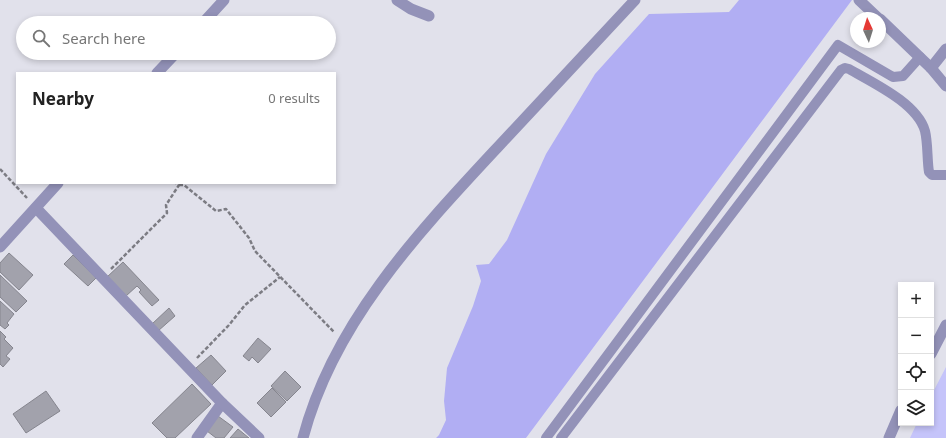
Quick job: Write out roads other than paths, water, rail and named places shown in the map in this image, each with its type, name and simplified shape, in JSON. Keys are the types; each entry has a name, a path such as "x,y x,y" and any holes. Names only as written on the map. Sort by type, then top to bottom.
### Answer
{"street":[{"path":"209,16 224,0"},
{"path":"397,0 411,9 429,16"},
{"path":"303,438 323,378 374,291 434,216 635,0"},
{"path":"859,0 872,12"},
{"path":"886,25 931,68 946,86"},
{"path":"931,68 946,49"},
{"path":"158,72 169,60"},
{"path":"0,247 57,184"},
{"path":"36,208 187,368 259,438"},
{"path":"934,348 946,326"},
{"path":"197,438 222,403"},
{"path":"889,438 898,417"}],"lane":[{"path":"546,438 838,46 893,77 903,76 920,57"},
{"path":"561,438 841,70 845,68 849,69 901,99 919,119 925,131 929,172 932,175 946,175"}]}
